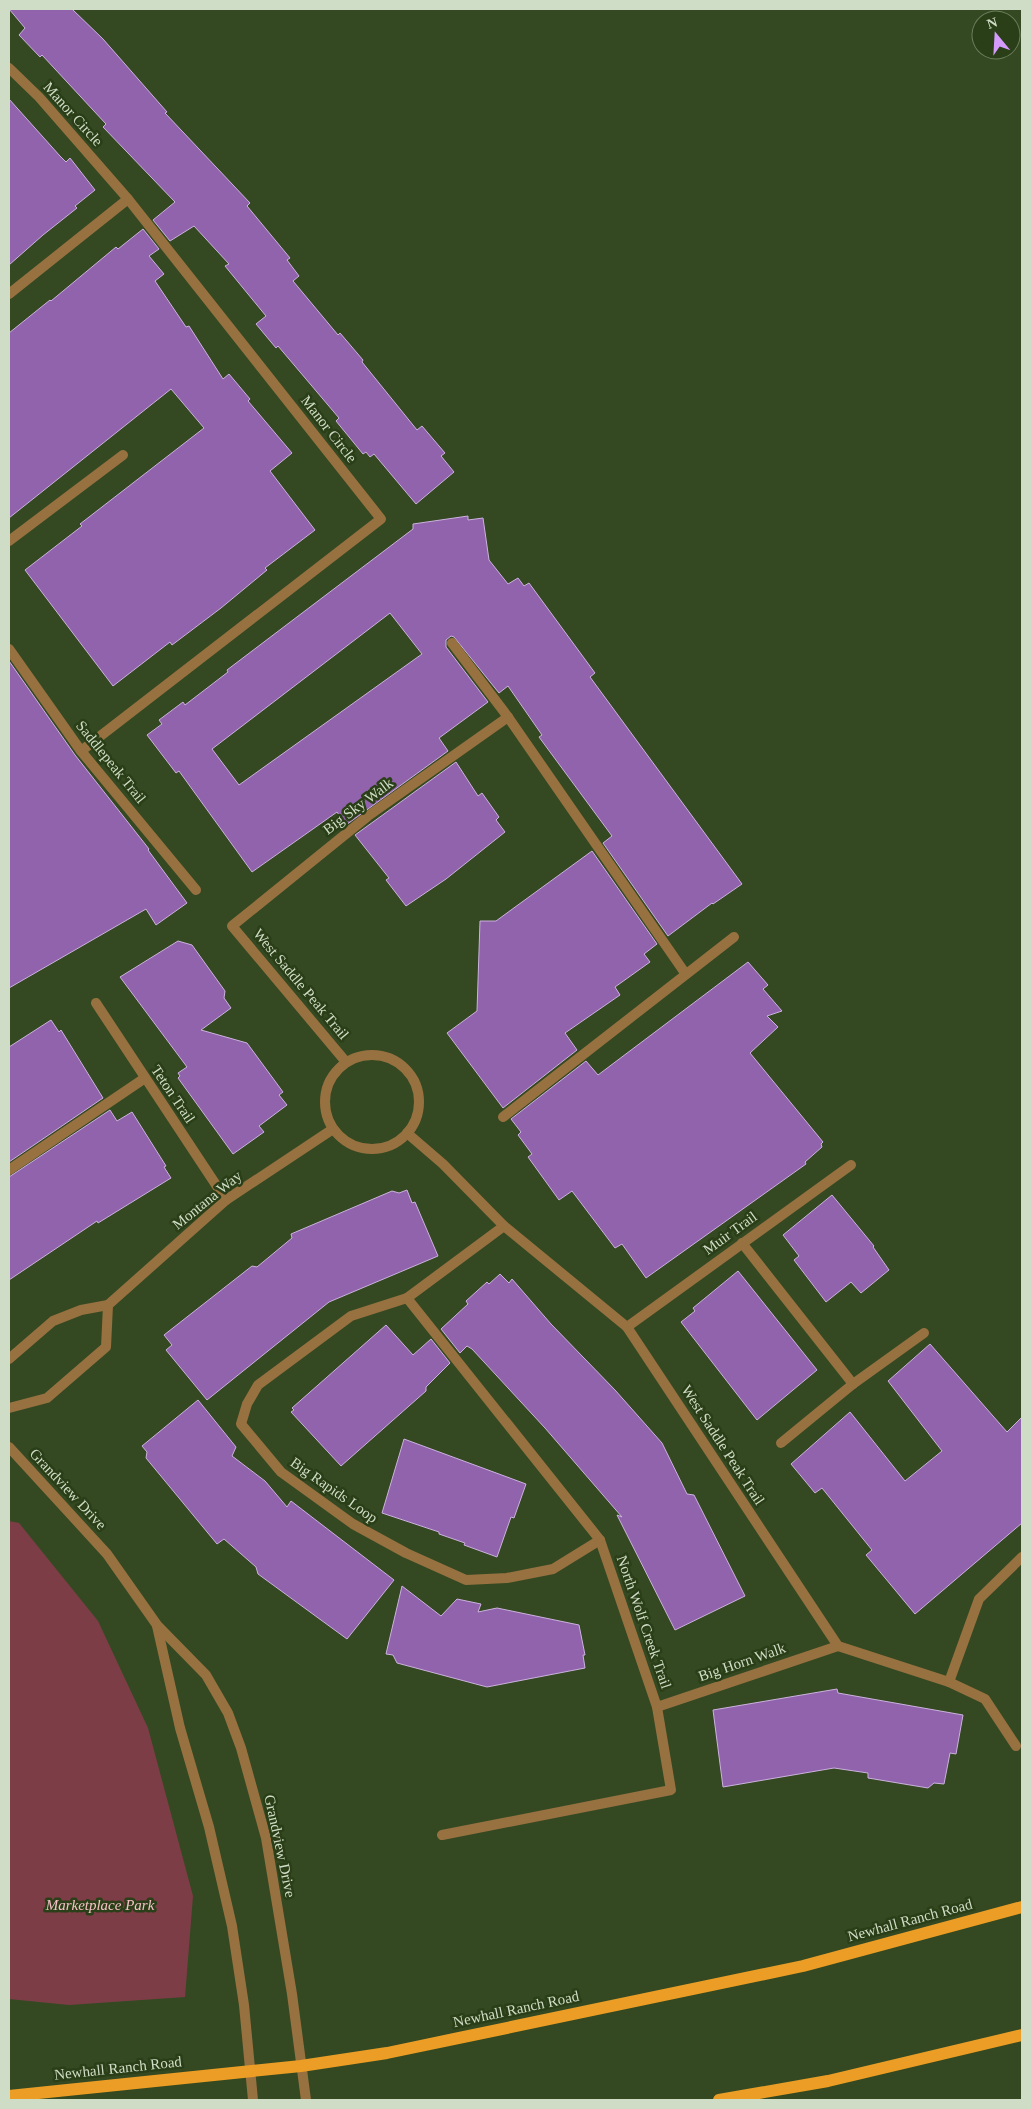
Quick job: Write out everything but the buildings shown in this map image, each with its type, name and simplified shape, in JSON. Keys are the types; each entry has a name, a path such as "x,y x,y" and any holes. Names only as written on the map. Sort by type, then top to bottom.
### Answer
{"main road":[{"name":"Newhall Ranch Road","path":"9,2096 301,2066 387,2053 803,1966 1022,1907"},
{"path":"719,2100 828,2081 1022,2036"}],"street":[{"name":"Manor Circle","path":"9,68 39,97 128,199 381,519 81,751"},
{"path":"9,294 128,199"},
{"path":"9,540 123,455"},
{"path":"452,643 508,717 685,973"},
{"name":"Saddlepeak Trail","path":"9,649 81,751 196,890"},
{"name":"Big Sky Walk","path":"232,926 368,816 508,717"},
{"name":"West Saddle Peak Trail","path":"232,926 346,1062"},
{"path":"504,1117 685,973 734,937"},
{"name":"Teton Trail","path":"96,1003 226,1200"},
{"path":"376,1054 390,1058 403,1066 412,1077 418,1091 419,1106 415,1120 408,1133 390,1145 369,1149 355,1146 343,1139 333,1129 326,1115 324,1100 327,1085 335,1072 346,1062 361,1056 376,1054"},
{"path":"9,1170 145,1078"},
{"name":"Montana Way","path":"108,1305 226,1200 333,1129"},
{"name":"West Saddle Peak Trail","path":"408,1133 443,1164 504,1226 627,1327 838,1646"},
{"name":"Muir Trail","path":"627,1327 851,1165"},
{"name":"Big Rapids Loop","path":"504,1226 407,1298 351,1316 258,1385 246,1404 241,1424 280,1472 353,1524 406,1553 466,1580 507,1578 553,1569 600,1540"},
{"path":"742,1242 853,1384"},
{"name":"North Wolf Creek Trail","path":"407,1298 600,1540 657,1707 671,1790 442,1835"},
{"path":"9,1359 53,1321 81,1310 108,1305 106,1347 47,1398 9,1408"},
{"path":"781,1443 853,1384 924,1333"},
{"name":"Grandview Drive","path":"9,1447 107,1554 157,1625 206,1675 228,1713 241,1748 266,1838 292,1994 306,2100"},
{"path":"950,1682 979,1599 1022,1557"},
{"name":"Grandview Drive","path":"157,1625 180,1728 209,1827 232,1926 244,2006 253,2100"},
{"path":"838,1646 950,1682 985,1699 1016,1746"},
{"name":"Big Horn Walk","path":"657,1707 838,1646"}],"green space":[{"name":"Marketplace Park","path":"9,1521 19,1523 98,1621 148,1728 193,1896 185,1997 69,2005 9,1999"}]}
